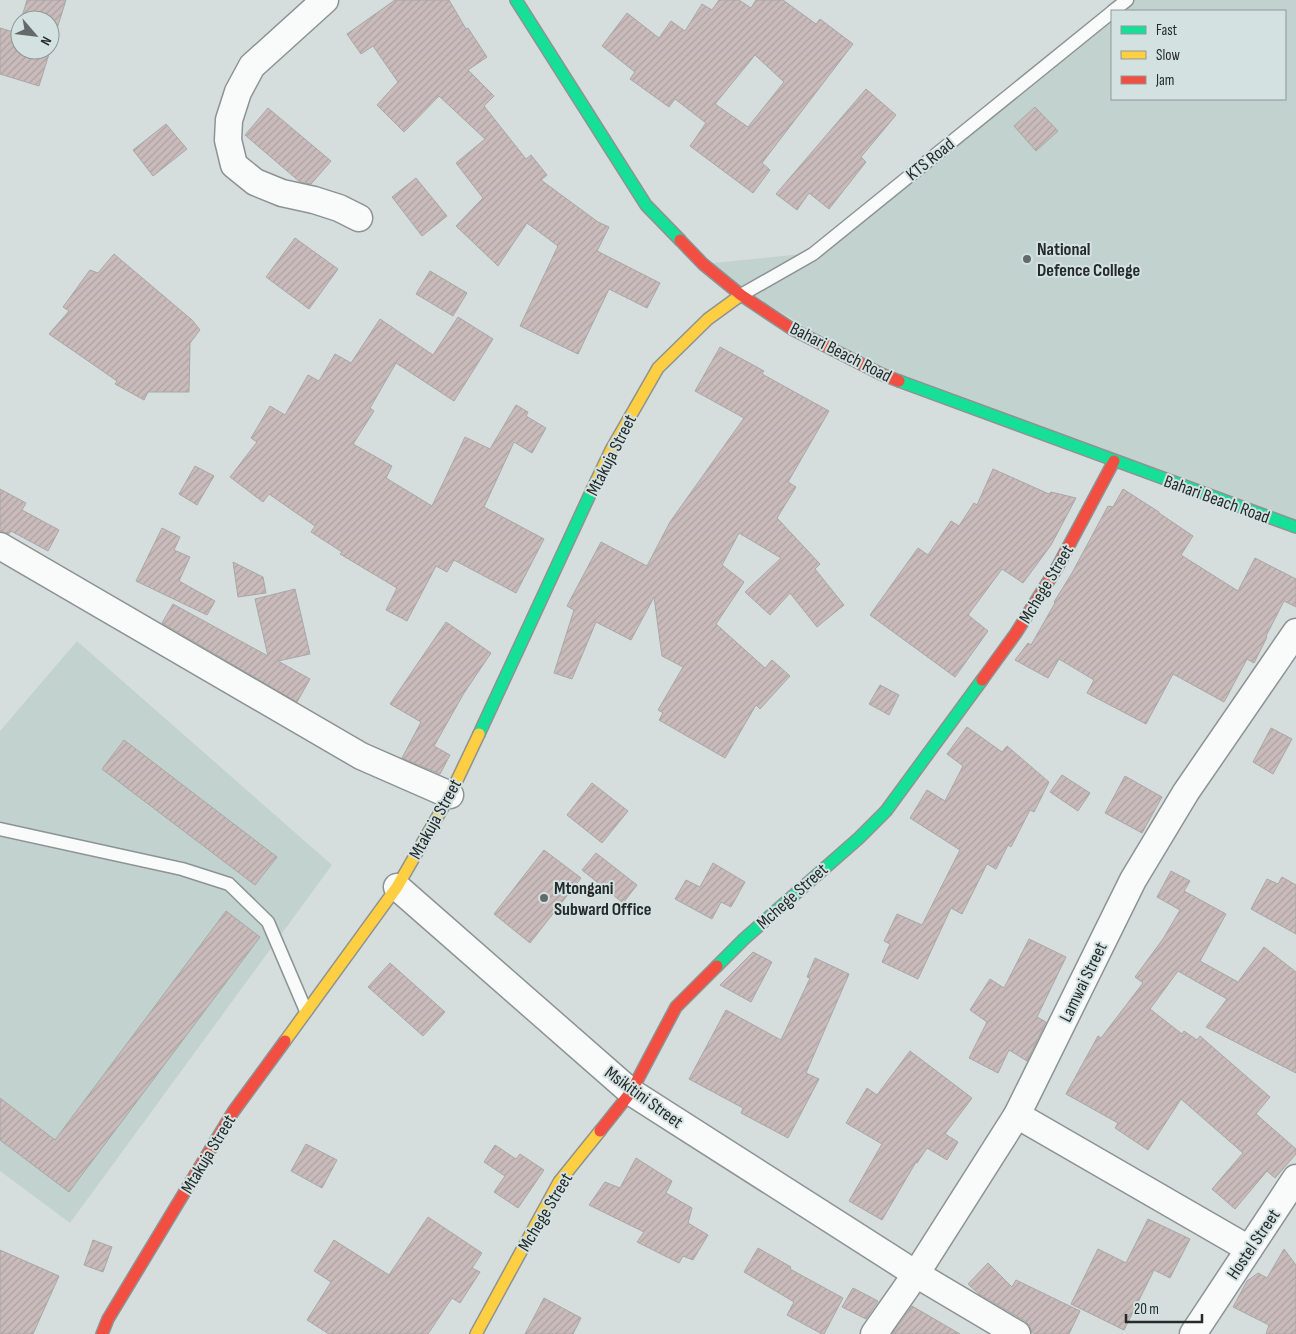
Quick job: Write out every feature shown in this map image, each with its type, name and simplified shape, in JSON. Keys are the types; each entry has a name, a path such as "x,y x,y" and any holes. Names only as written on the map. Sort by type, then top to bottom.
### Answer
{"street":[{"path":"325,0 252,66 238,92 229,120 228,140 234,165 255,182 282,193 314,200 338,208 359,218"},
{"name":"Bahari Beach Road","path":"516,0 646,205 702,264 741,295 792,329 881,374 1296,527"},
{"name":"Mtakuja Street","path":"102,1334 108,1319 233,1112 397,887 450,795 611,450 658,368 708,320 741,295"},
{"name":"Mchege Street","path":"476,1334 559,1182 631,1092 676,1007 744,939 859,838 886,811 1016,633 1058,566 1114,461"},
{"path":"0,546 362,756 450,795"},
{"name":"Lamwai Street","path":"874,1334 916,1274 1017,1115 1133,880 1186,792 1296,632"},
{"name":"Msikitini Street","path":"397,887 631,1092 916,1274 1017,1334"},
{"path":"1017,1115 1249,1249"},
{"name":"Hostel Street","path":"1193,1334 1296,1178"}],"lane":[{"name":"KTS Road","path":"1115,10 1127,0"},
{"name":"KTS Road","path":"741,295 813,254 1111,14"},
{"path":"0,829 182,869 229,884 268,922 306,1011"}],"shaded area":[{"name":"National Defence College","path":"1127,0 1296,0 1296,527 881,374 703,264 813,253 1111,13 1111,100 1286,100 1286,10 1114,10"},
{"path":"77,641 332,865 70,1223 0,1171 0,731"}],"building":[{"path":"27,0 66,0 60,19 60,10 24,10"},
{"path":"395,0 449,0 466,29 468,28 487,57 468,70 494,96 484,106 526,159 531,155 547,175 541,180 598,222 609,227 597,251 660,283 647,308 609,289 578,354 520,326 558,246 527,223 498,266 456,226 483,198 456,163 485,139 439,96 404,132 377,105 398,82 373,46 361,54 347,34"},
{"path":"719,0 739,0 751,8 756,0 783,0 816,24 820,19 853,44 762,163 770,170 753,193 690,146 706,123 675,99 669,107 630,79 635,72 602,46 627,13 659,38 671,21 685,31 702,4 712,10","holes":["755,55 784,82 748,127 715,104"]},
{"path":"0,28 10,31 10,60 47,60 39,86 0,74"},
{"path":"866,89 896,115 861,157 866,162 829,209 809,193 797,210 776,194"},
{"path":"1035,107 1058,131 1036,151 1014,126"},
{"path":"268,108 331,161 311,184 300,182 245,135"},
{"path":"166,124 187,149 153,176 133,150"},
{"path":"416,178 447,216 422,236 392,197"},
{"path":"295,238 338,269 309,309 266,277"},
{"path":"114,254 192,320 200,330 190,343 189,392 148,392 144,400 115,384 117,381 49,334 69,311 63,307 90,270 98,273"},
{"path":"430,271 467,293 453,316 416,294"},
{"path":"458,317 493,339 454,401 396,363 370,408 374,411 353,444 392,466 386,478 432,506 465,437 490,449 516,405 528,412 526,416 546,428 532,453 514,442 484,507 544,539 516,593 454,560 447,572 436,566 407,621 386,610 397,588 340,554 342,552 311,532 315,526 269,494 263,502 230,477 257,442 251,438 270,406 285,415 308,375 319,381 335,354 351,363 380,319 433,355"},
{"path":"720,347 764,371 762,374 829,411 788,482 796,487 777,518 820,564 815,569 844,605 817,627 790,593 770,615 745,592 781,558 739,533 722,565 744,582 716,624 765,668 772,660 790,676 760,709 756,705 725,758 659,720 663,713 658,710 683,667 662,656 654,597 631,640 596,622 572,679 554,673 574,610 567,606 601,542 647,566 670,522 744,418 695,391"},
{"path":"195,466 214,476 197,505 179,494"},
{"path":"993,469 1049,494 1051,492 1076,498 1051,545 1023,583 1002,569 968,615 988,631 955,677 870,615 918,548 928,555 951,521 959,526 974,503 977,505"},
{"path":"0,489 26,503 22,510 59,530 48,551 11,531 9,534 0,531"},
{"path":"1123,489 1193,536 1181,555 1238,591 1255,558 1296,579 1296,607 1284,601 1254,663 1247,659 1224,702 1173,674 1146,724 1087,693 1094,680 1059,659 1048,678 1015,660 1028,643 1031,645 1108,506 1113,507"},
{"path":"162,528 180,537 174,550 190,557 179,581 215,601 207,615 136,581"},
{"path":"233,562 263,577 266,593 238,597"},
{"path":"295,589 310,654 278,661 310,679 297,702 162,623 173,604 268,656 255,599"},
{"path":"446,622 491,653 464,693 434,746 450,755 440,774 402,758 421,722 390,704"},
{"path":"880,685 899,695 889,715 869,704"},
{"path":"967,727 1002,752 1007,746 1049,782 1034,812 1030,810 1011,847 1008,845 996,869 987,864 962,914 951,908 918,979 882,962 890,944 884,941 897,914 922,925 960,850 910,818 927,790 945,801 963,766 947,754"},
{"path":"1271,728 1292,739 1273,774 1253,762"},
{"path":"124,740 277,857 255,885 102,769"},
{"path":"1062,775 1090,793 1078,811 1050,792"},
{"path":"1125,776 1162,797 1142,833 1105,813"},
{"path":"592,783 628,811 602,843 567,815"},
{"path":"544,850 581,878 530,943 494,914"},
{"path":"596,853 637,885 623,903 582,870"},
{"path":"713,863 745,882 731,907 721,902 712,919 675,899 686,880 700,887"},
{"path":"1171,871 1190,881 1184,891 1226,914 1200,961 1238,982 1264,947 1296,972 1296,1073 1206,1027 1227,999 1178,971 1150,1009 1182,1034 1184,1031 1197,1040 1200,1036 1270,1097 1256,1114 1296,1149 1296,1154 1275,1178 1267,1171 1235,1209 1212,1189 1243,1153 1181,1099 1148,1150 1115,1128 1118,1123 1066,1094 1098,1036 1101,1038 1143,983 1135,977 1163,939 1180,910 1157,897"},
{"path":"1282,877 1296,885 1296,934 1251,909 1267,879 1278,884"},
{"path":"226,911 260,937 69,1192 0,1140 0,1098 55,1140"},
{"path":"1029,939 1066,957 1037,1017 1046,1022 1027,1061 1009,1050 998,1073 969,1058 987,1022 970,1010 990,979 1004,988"},
{"path":"753,952 772,962 751,1002 720,985"},
{"path":"815,958 849,974 806,1073 819,1079 788,1138 741,1113 743,1108 689,1079 726,1010 781,1040 810,978 807,977"},
{"path":"390,963 445,1012 423,1036 368,987"},
{"path":"910,1051 972,1098 945,1134 958,1142 947,1160 927,1148 916,1162 882,1220 849,1201 882,1144 846,1123 867,1088 877,1095"},
{"path":"306,1144 337,1160 322,1188 291,1171"},
{"path":"495,1145 516,1159 520,1154 544,1170 518,1208 494,1192 505,1176 484,1162"},
{"path":"636,1158 672,1181 666,1193 692,1208 688,1223 708,1235 693,1260 683,1256 679,1263 637,1242 644,1232 589,1205 605,1182 620,1188"},
{"path":"428,1217 482,1253 472,1268 480,1272 460,1303 452,1298 428,1334 329,1334 307,1320 331,1282 314,1271 334,1240 389,1275"},
{"path":"1148,1219 1190,1239 1170,1278 1154,1270 1124,1330 1071,1304 1098,1249 1126,1263"},
{"path":"93,1240 112,1247 103,1272 84,1265"},
{"path":"758,1248 791,1267 790,1269 843,1298 824,1334 787,1315 794,1302 744,1272"},
{"path":"1284,1249 1296,1265 1296,1334 1266,1334 1269,1325 1233,1307 1247,1281 1258,1273 1267,1278"},
{"path":"0,1250 59,1276 33,1334 0,1334"},
{"path":"988,1263 1012,1287 1016,1280 1080,1311 1069,1334 1036,1334 1031,1332 1030,1326 1025,1321 979,1294 968,1284"},
{"path":"853,1288 878,1301 866,1319 842,1307"},
{"path":"544,1298 581,1318 573,1334 525,1334"},
{"path":"912,1306 960,1334 892,1334"}],"traffic: fast":[{"path":"516,0 646,205 680,240"},
{"path":"899,381 1296,527"},
{"path":"479,734 592,490"},
{"path":"717,966 744,939 859,838 886,811 982,680"}],"traffic: slow":[{"path":"592,490 611,450 658,368 708,319 741,295"},
{"path":"285,1041 397,887 450,795 479,734"},
{"path":"476,1334 559,1182 600,1131"}],"traffic: jam":[{"path":"680,240 703,264 741,295 792,329 881,374 899,381"},
{"path":"982,680 1016,633 1058,566 1114,461"},
{"path":"600,1131 631,1092 676,1007 717,966"},
{"path":"102,1334 108,1319 233,1112 285,1041"}],"place":[{"name":"National Defence College","path":"1027,259"},
{"name":"Mtongani Subward Office","path":"544,898"}]}
